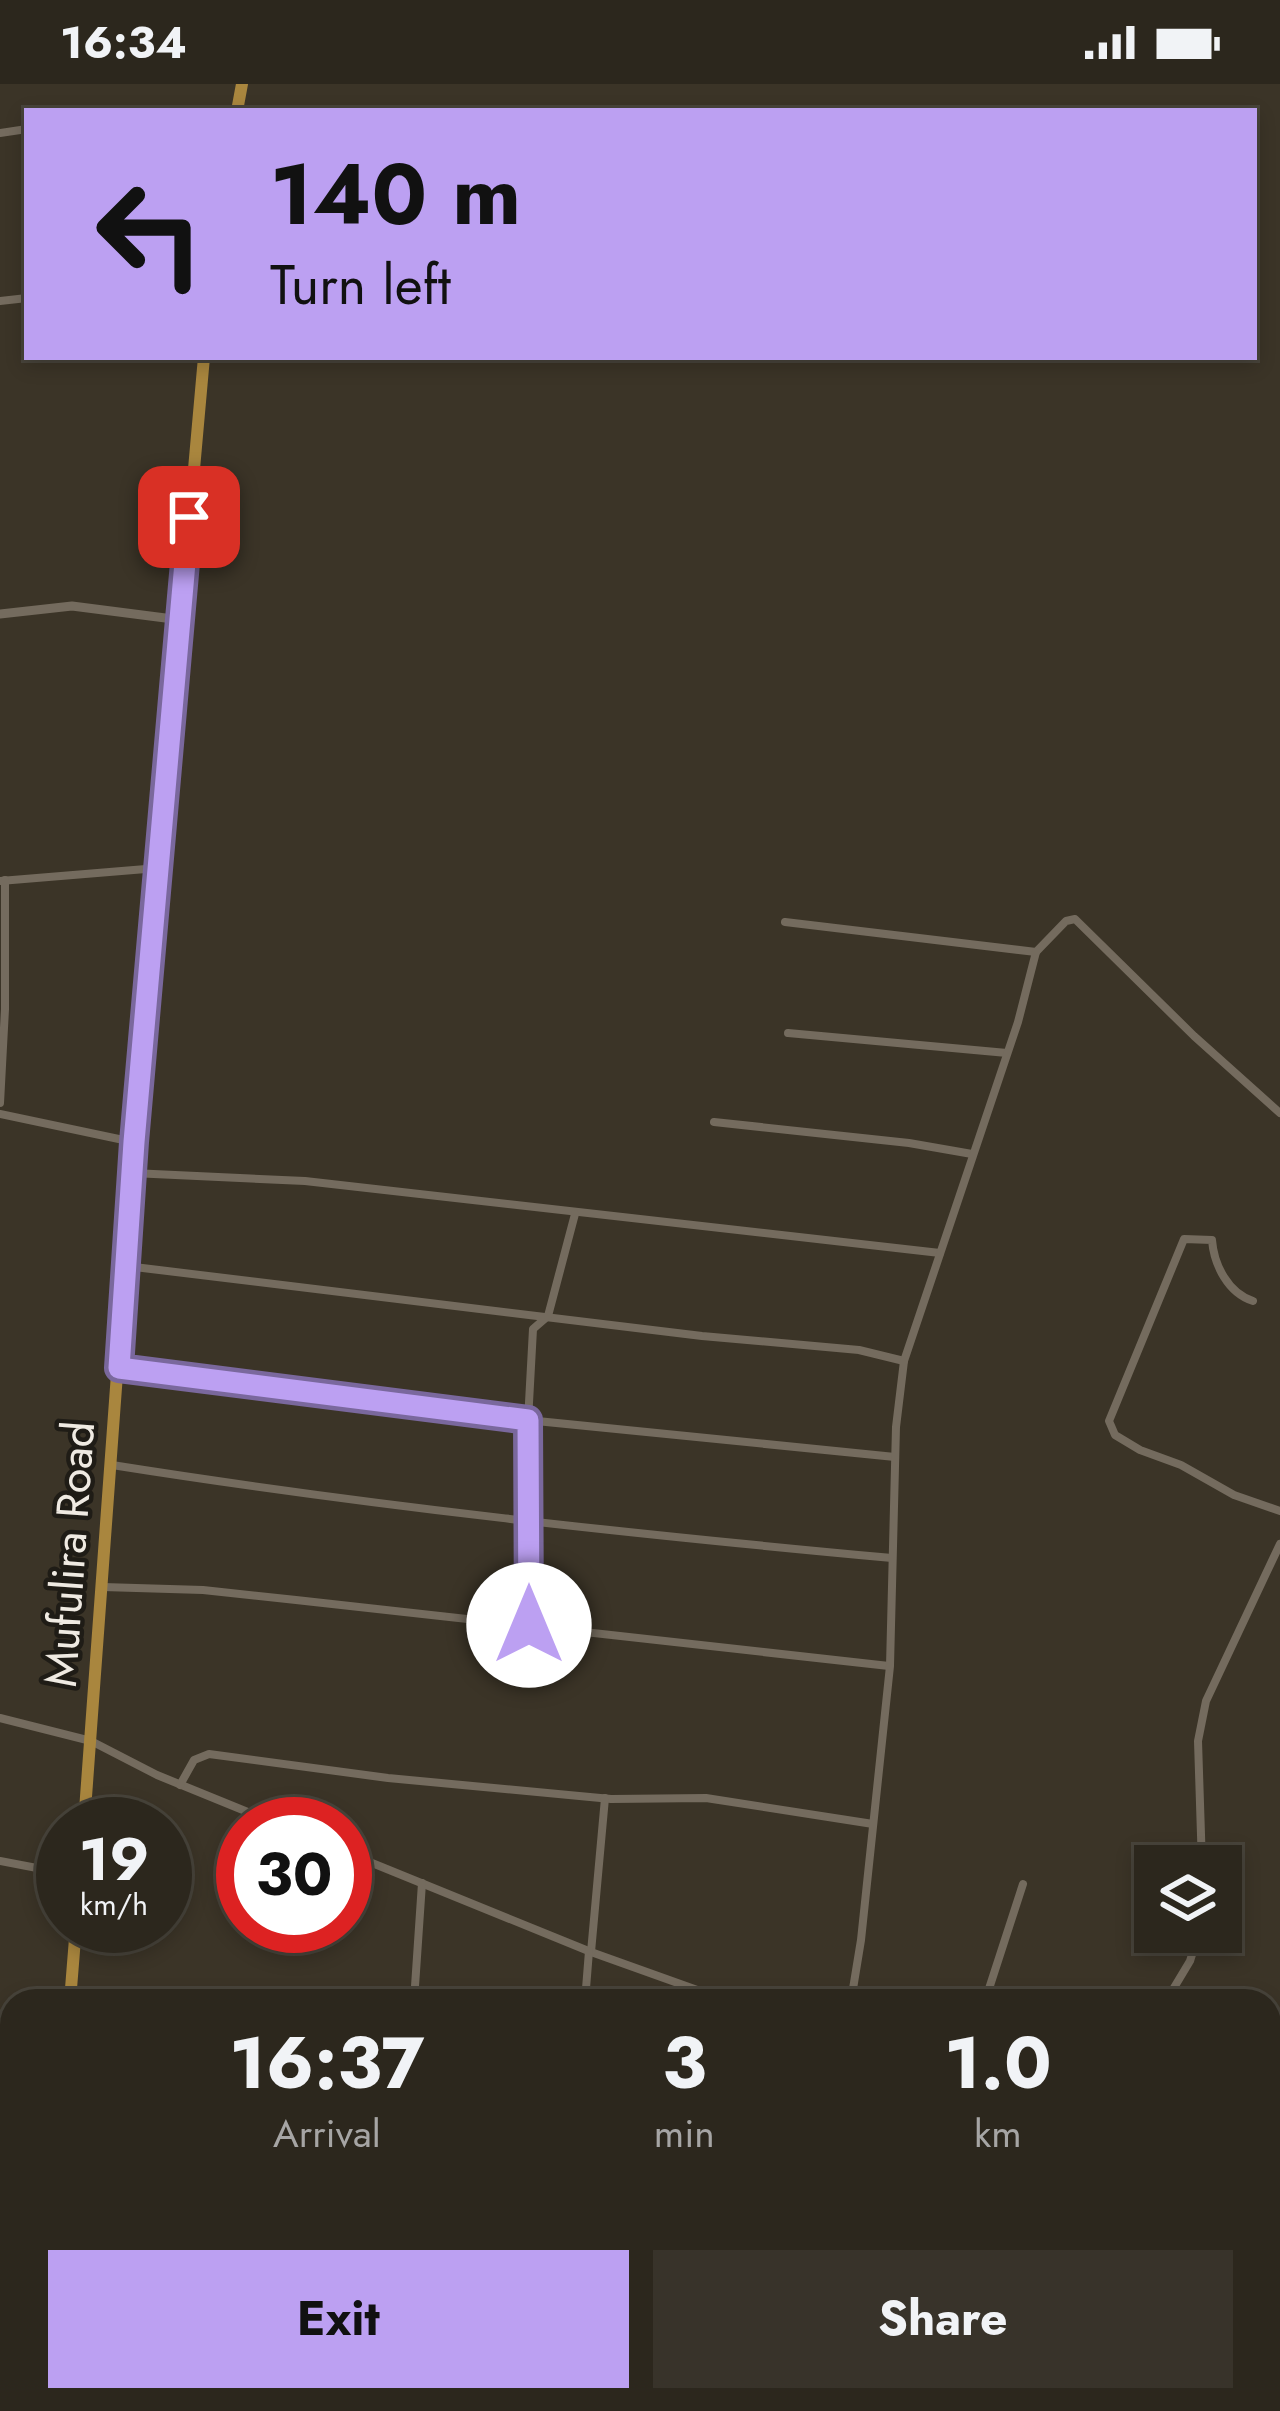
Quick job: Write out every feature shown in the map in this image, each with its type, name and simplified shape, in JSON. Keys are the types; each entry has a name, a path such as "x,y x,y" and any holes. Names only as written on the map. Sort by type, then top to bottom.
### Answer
{"main road":[{"name":"Mufulira Road","path":"87,1797 134,1142 204,360"},
{"path":"71,1989 74,1953"}],"street":[{"path":"0,614 72,606 181,620"},
{"path":"0,1103 5,1009 3,880 158,868"},
{"path":"852,1989 890,1666 895,1457 904,1361 1036,952 1066,921 1076,919 1280,1113"},
{"path":"785,922 1036,952"},
{"path":"788,1033 1007,1053"},
{"path":"0,1114 134,1142"},
{"path":"714,1122 972,1154"},
{"path":"132,1173 304,1181 940,1253"},
{"path":"529,1625 528,1420 533,1329 548,1316 575,1214"},
{"path":"1253,1301 1238,1296 1225,1279 1212,1240 1184,1239 1109,1421 1121,1441 1181,1465 1234,1496 1280,1510"},
{"path":"126,1266 859,1350 904,1361"},
{"path":"119,1368 528,1420 895,1457"},
{"path":"112,1465 307,1496 620,1534 892,1558"},
{"path":"1201,1845 1198,1741 1206,1701 1280,1544"},
{"path":"103,1587 203,1590 890,1666"},
{"path":"0,1718 92,1741 216,1799"},
{"path":"180,1784 194,1760 209,1754 388,1778 604,1798 706,1798 873,1824"},
{"path":"586,1989 604,1798"},
{"path":"0,1861 36,1868"},
{"path":"372,1863 694,1989"},
{"path":"415,1989 422,1883"},
{"path":"989,1989 1022,1885"},
{"path":"1173,1989 1192,1953"}],"route":[{"path":"189,517 119,1368 528,1420 529,1625"}]}
